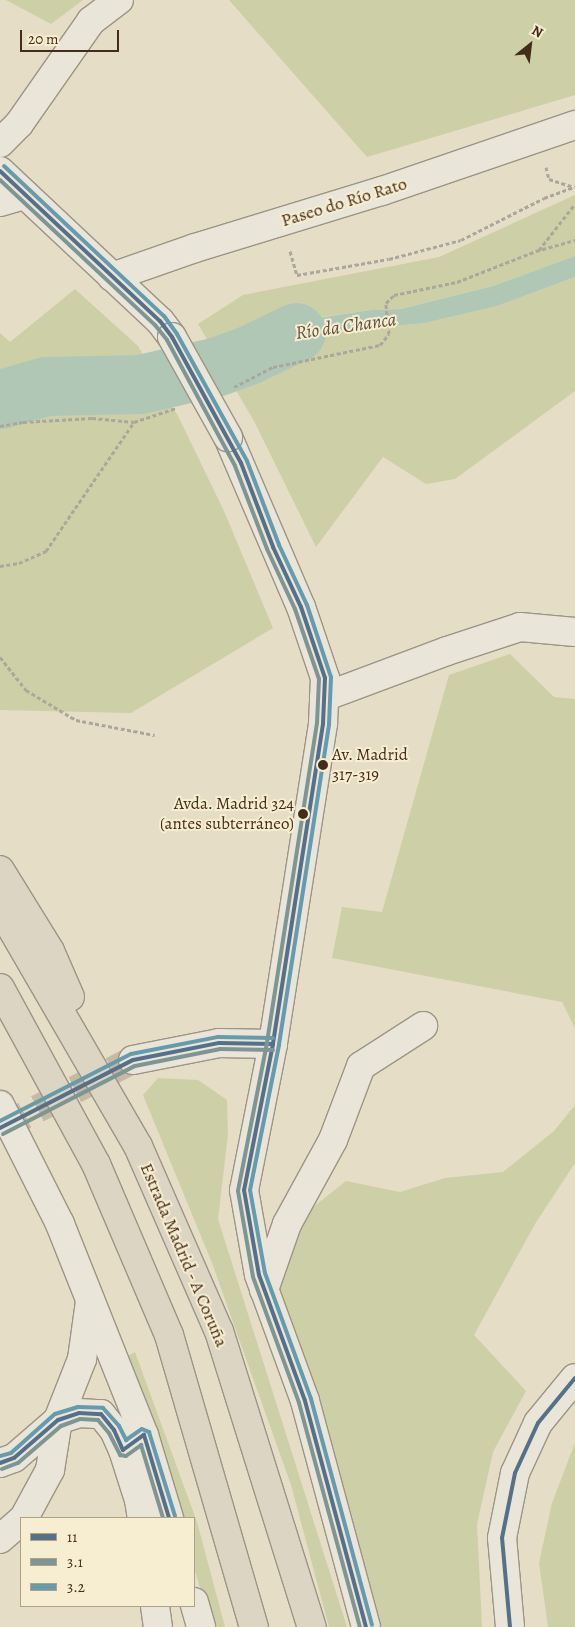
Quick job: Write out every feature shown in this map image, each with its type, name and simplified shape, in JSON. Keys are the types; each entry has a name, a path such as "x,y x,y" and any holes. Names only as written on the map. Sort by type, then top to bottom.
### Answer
{"highway":[{"path":"0,870 50,951 138,1146"},
{"name":"Estrada Madrid - A Coruña","path":"0,908 138,1146 219,1330 312,1627"},
{"path":"0,988 96,1164 168,1335 254,1627"}],"street":[{"path":"0,143 19,124 91,21 119,0"},
{"name":"Paseo do Río Rato","path":"112,277 195,248 382,191 575,125"},
{"path":"0,171 12,198 112,277 160,321 172,336 228,437 301,608 325,678 323,724 273,1044 244,1190 258,1275 305,1401 366,1627"},
{"path":"324,697 447,651 520,627 575,632"},
{"path":"264,1290 287,1224 333,1140 361,1066 423,1026"},
{"path":"133,1060 219,1043 273,1044"},
{"path":"0,1105 60,1224 90,1300 133,1442 169,1517"},
{"path":"25,1517 50,1470 58,1420 82,1359 90,1300"},
{"path":"510,1627 502,1538 514,1473 538,1423 575,1378"},
{"path":"0,1463 14,1458 58,1420 79,1413 101,1414 114,1430 133,1442"},
{"path":"133,1442 142,1517"},
{"path":"0,1539 20,1522"},
{"path":"195,1606 201,1627"},
{"path":"155,1607 158,1627"}],"path":[{"path":"281,222 297,275 389,259 461,240 544,198 575,187"},
{"path":"539,250 575,204"},
{"path":"232,388 273,367 380,345 389,334 386,302 394,295 457,282 539,250 575,240"},
{"path":"0,426 23,422 92,418 134,422 180,407"},
{"path":"0,566 19,563 46,550 134,422"},
{"path":"0,657 26,690 76,720 155,735"}],"green space":[{"path":"6,0 83,0 51,24"},
{"path":"229,0 575,0 575,95 367,157"},
{"path":"575,195 575,256 493,286 401,309 371,310 277,323 219,359 198,324 243,295 439,257"},
{"path":"575,277 575,391 455,479 426,484 383,457 316,547 254,421 224,370 326,333 425,323 497,306"},
{"path":"75,289 138,346 179,418 224,511 273,628 131,713 0,710 0,333 10,342"},
{"path":"510,654 554,697 575,699 575,1028 562,1002 332,958 342,907 382,912 449,675"},
{"path":"158,1078 198,1080 227,1100 228,1134 218,1219 347,1627 329,1627 291,1485 212,1263 143,1095"},
{"path":"575,1105 575,1163 535,1224 474,1335 526,1391 493,1452 477,1524 482,1627 380,1627 264,1253 265,1245 346,1181 400,1192 445,1178 503,1172 554,1131"},
{"path":"135,1352 197,1522 225,1627 212,1627 195,1571 195,1517 178,1517 128,1356"},
{"path":"575,1443 575,1627 548,1627 539,1563 552,1503"}],"water":[{"path":"575,256 575,277 497,306 425,323 326,333 224,370 219,359 277,324 371,310 401,309 493,286"}],"waterway":[{"name":"Río da Chanca","path":"0,399 46,386 140,384 218,366 248,355 296,332"}],"tunnel":[{"path":"0,1128 133,1060"}],"transit line":[{"name":"3.2","path":"4,166 164,316 177,334 247,461 279,545 307,605 331,677 329,725 279,1045 250,1190 265,1273 311,1399 372,1625"},
{"name":"11","path":"0,171 160,321 172,337 241,463 273,547 301,607 325,678 323,724 273,1044 244,1190 259,1275 305,1401 366,1627"},
{"name":"3.1","path":"0,180 155,325 167,340 235,466 267,549 295,609 319,679 317,723 267,1043 238,1191 253,1277 299,1403 360,1627"},
{"name":"3.2","path":"0,1121 131,1054 218,1037 273,1038"},
{"name":"11","path":"0,1128 133,1060 219,1043 273,1044"},
{"name":"3.1","path":"3,1134 135,1066 220,1049 273,1050"},
{"name":"11","path":"510,1627 502,1538 515,1473 538,1423 575,1378"},
{"name":"3.2","path":"0,1456 11,1453 55,1414 78,1407 103,1408 119,1426 126,1440 142,1429 149,1432 175,1516"},
{"name":"11","path":"0,1463 14,1458 58,1420 79,1413 101,1414 114,1430 123,1450 144,1435 169,1517"},
{"name":"3.1","path":"2,1469 18,1463 61,1426 80,1419 98,1420 109,1433 120,1455 126,1456 141,1445 163,1517"}],"place":[{"name":"Av. Madrid 317-319","path":"323,765"},
{"name":"Avda. Madrid 324 (antes subterráneo)","path":"303,814"}]}
